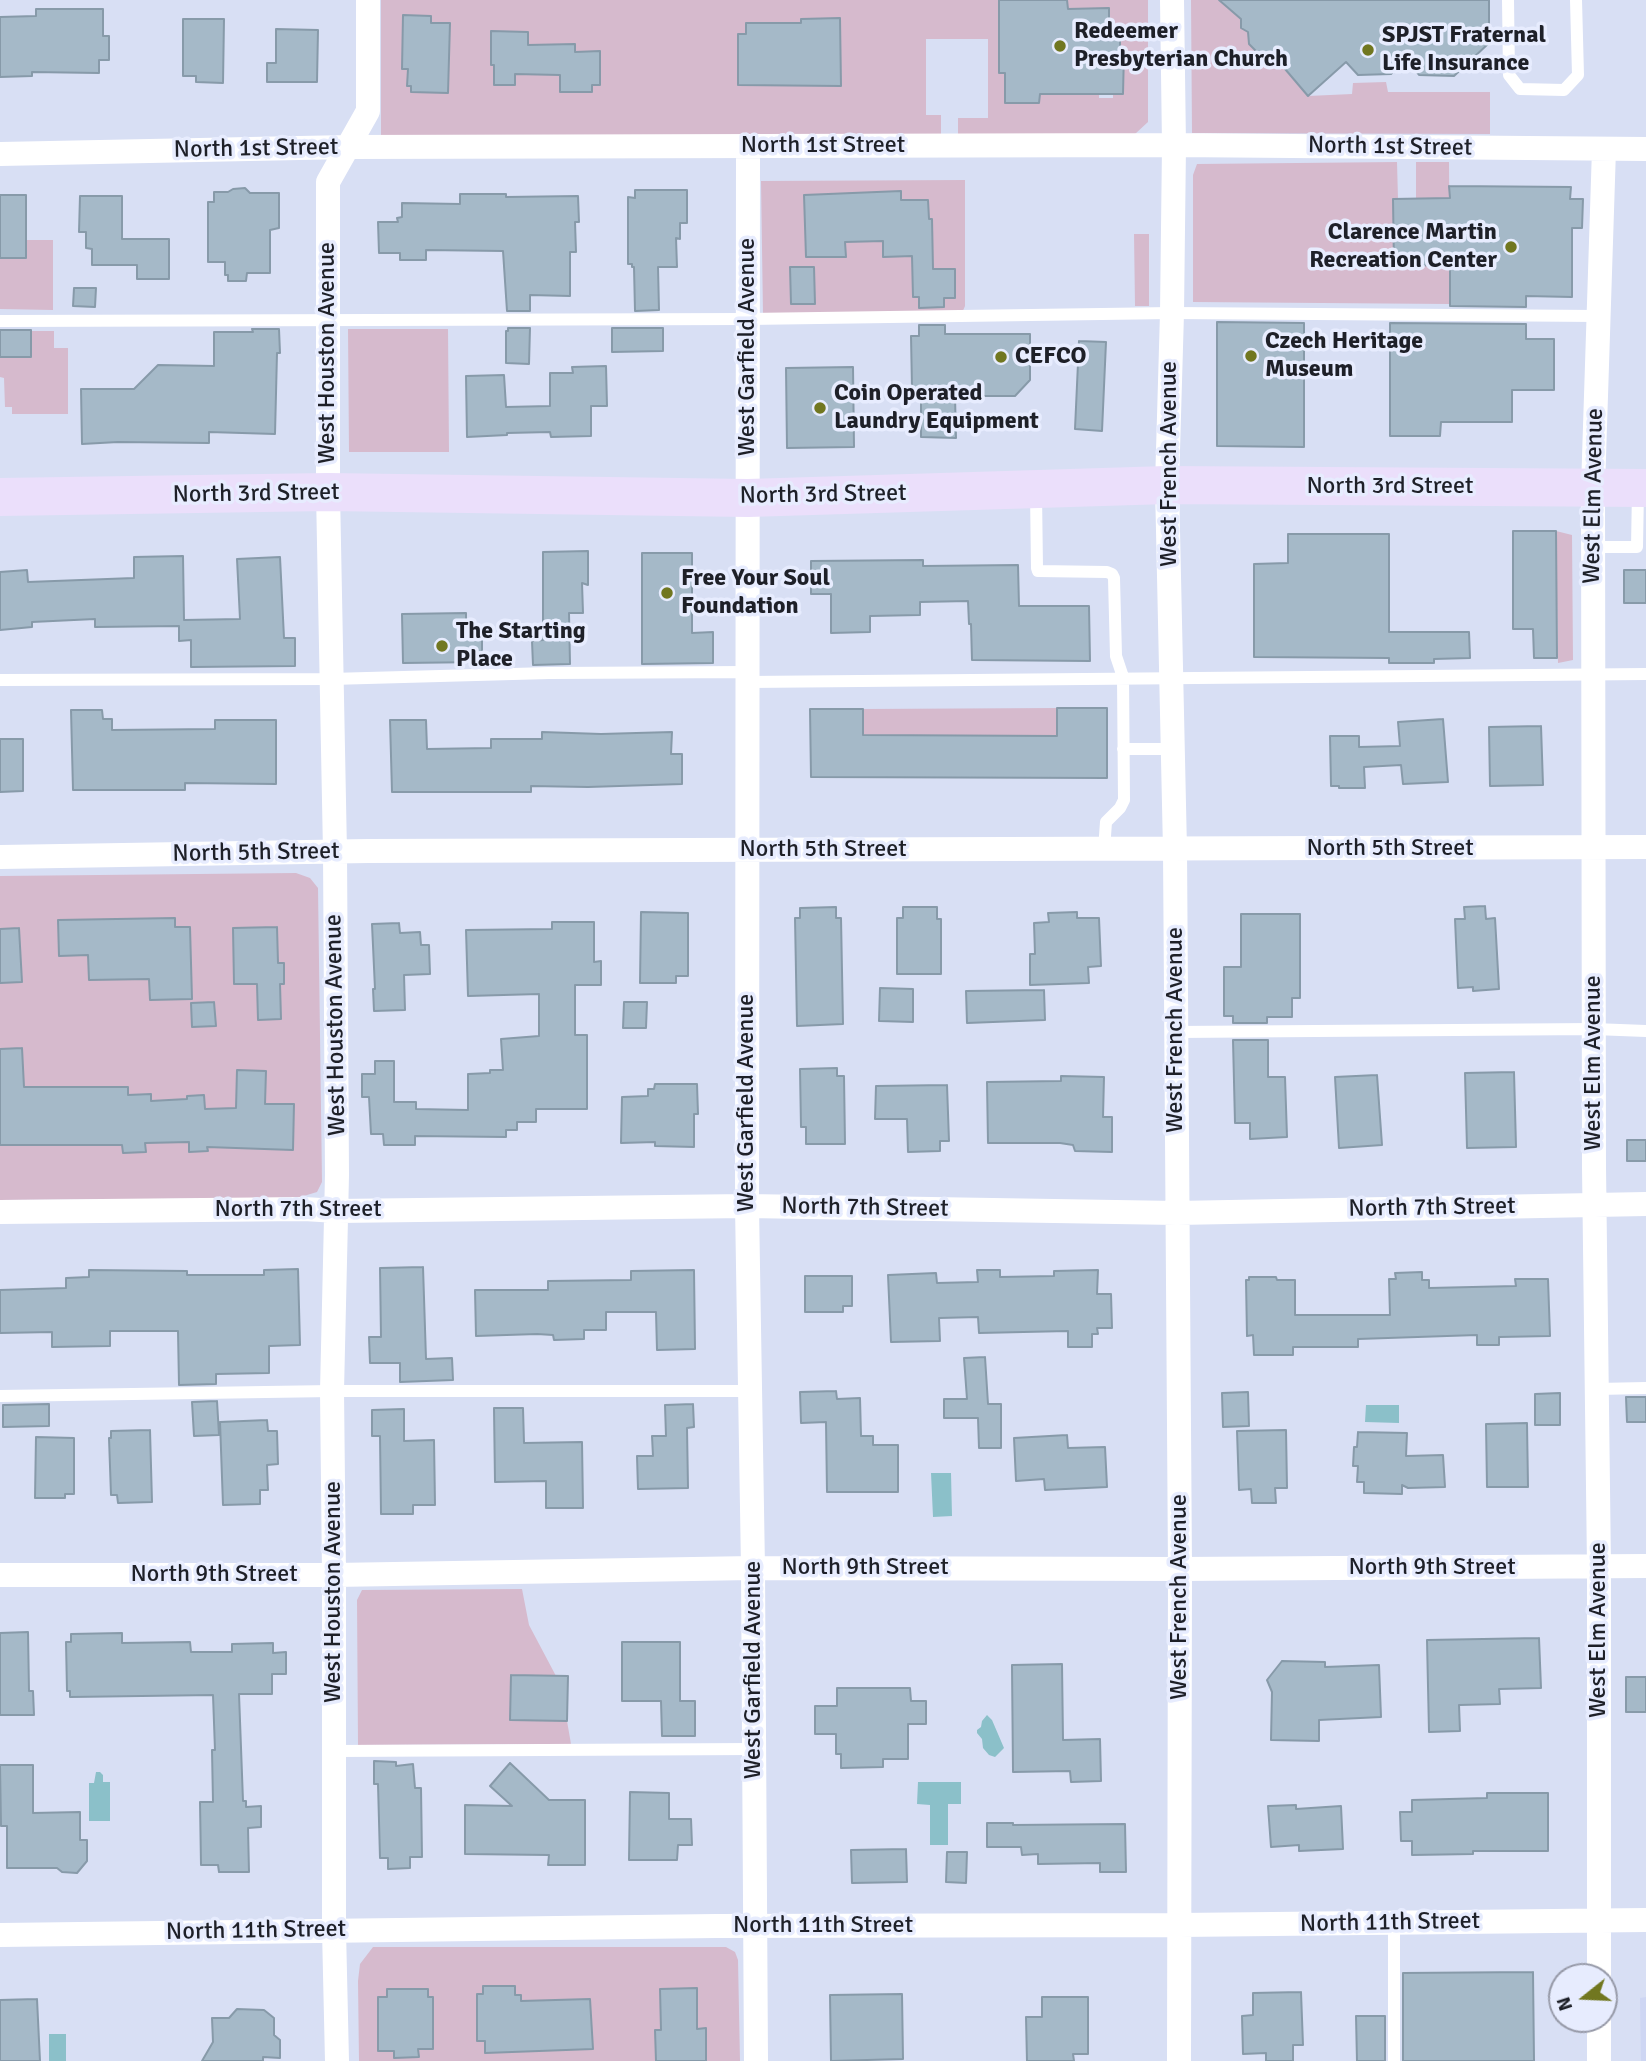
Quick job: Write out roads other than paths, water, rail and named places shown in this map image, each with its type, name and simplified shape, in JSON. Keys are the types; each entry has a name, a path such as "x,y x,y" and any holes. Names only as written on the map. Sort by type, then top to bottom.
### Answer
{"main road":[{"name":"North 3rd Street","path":"0,497 328,492 748,498 1167,485 1642,488"}],"street":[{"name":"West Houston Avenue","path":"337,2061 332,1391 337,1211 335,852 328,492 328,182 368,111 368,0"},
{"name":"West French Avenue","path":"1172,0 1174,145 1167,485 1175,850 1180,1569 1179,2061"},
{"name":"North 1st Street","path":"0,154 349,147 1174,145 1646,149"},
{"name":"West Garfield Avenue","path":"748,146 747,1206 753,1568 756,2061"},
{"name":"West Elm Avenue","path":"1599,1963 1600,1567 1592,847 1593,488 1604,149"},
{"name":"North 5th Street","path":"0,857 747,849 1646,847"},
{"name":"North 7th Street","path":"0,1212 747,1206 1177,1213 1646,1205"},
{"name":"North 9th Street","path":"0,1575 334,1575 753,1568 1646,1566"},
{"name":"North 11th Street","path":"0,1935 755,1926 1646,1920"},
{"path":"1599,2033 1599,2061"}],"lane":[{"path":"1508,0 1508,75 1520,89 1564,90 1578,75 1576,0"},
{"path":"0,321 748,320 1172,313 1598,316"},
{"path":"1593,547 1637,547 1642,488"},
{"path":"1036,489 1038,571 1107,572 1114,578 1116,656 1123,677 1124,800 1106,822 1104,850"},
{"path":"0,680 331,679 549,673 748,677 1646,674"},
{"path":"1124,748 1173,749"},
{"path":"1176,1032 1594,1029 1646,1031"},
{"path":"1597,1389 1646,1388"},
{"path":"0,1396 332,1391 750,1391"},
{"path":"334,1751 754,1749"},
{"path":"1394,1923 1394,2061"}],"place":[{"name":"Redeemer Presbyterian Church","path":"1060,46"},
{"name":"SPJST Fraternal Life Insurance","path":"1368,50"},
{"name":"Clarence Martin Recreation Center","path":"1511,247"},
{"name":"Czech Heritage Museum","path":"1251,356"},
{"name":"CEFCO","path":"1001,357"},
{"name":"Coin Operated Laundry Equipment","path":"820,408"},
{"name":"Free Your Soul Foundation","path":"667,593"},
{"name":"The Starting Place","path":"442,646"}]}
